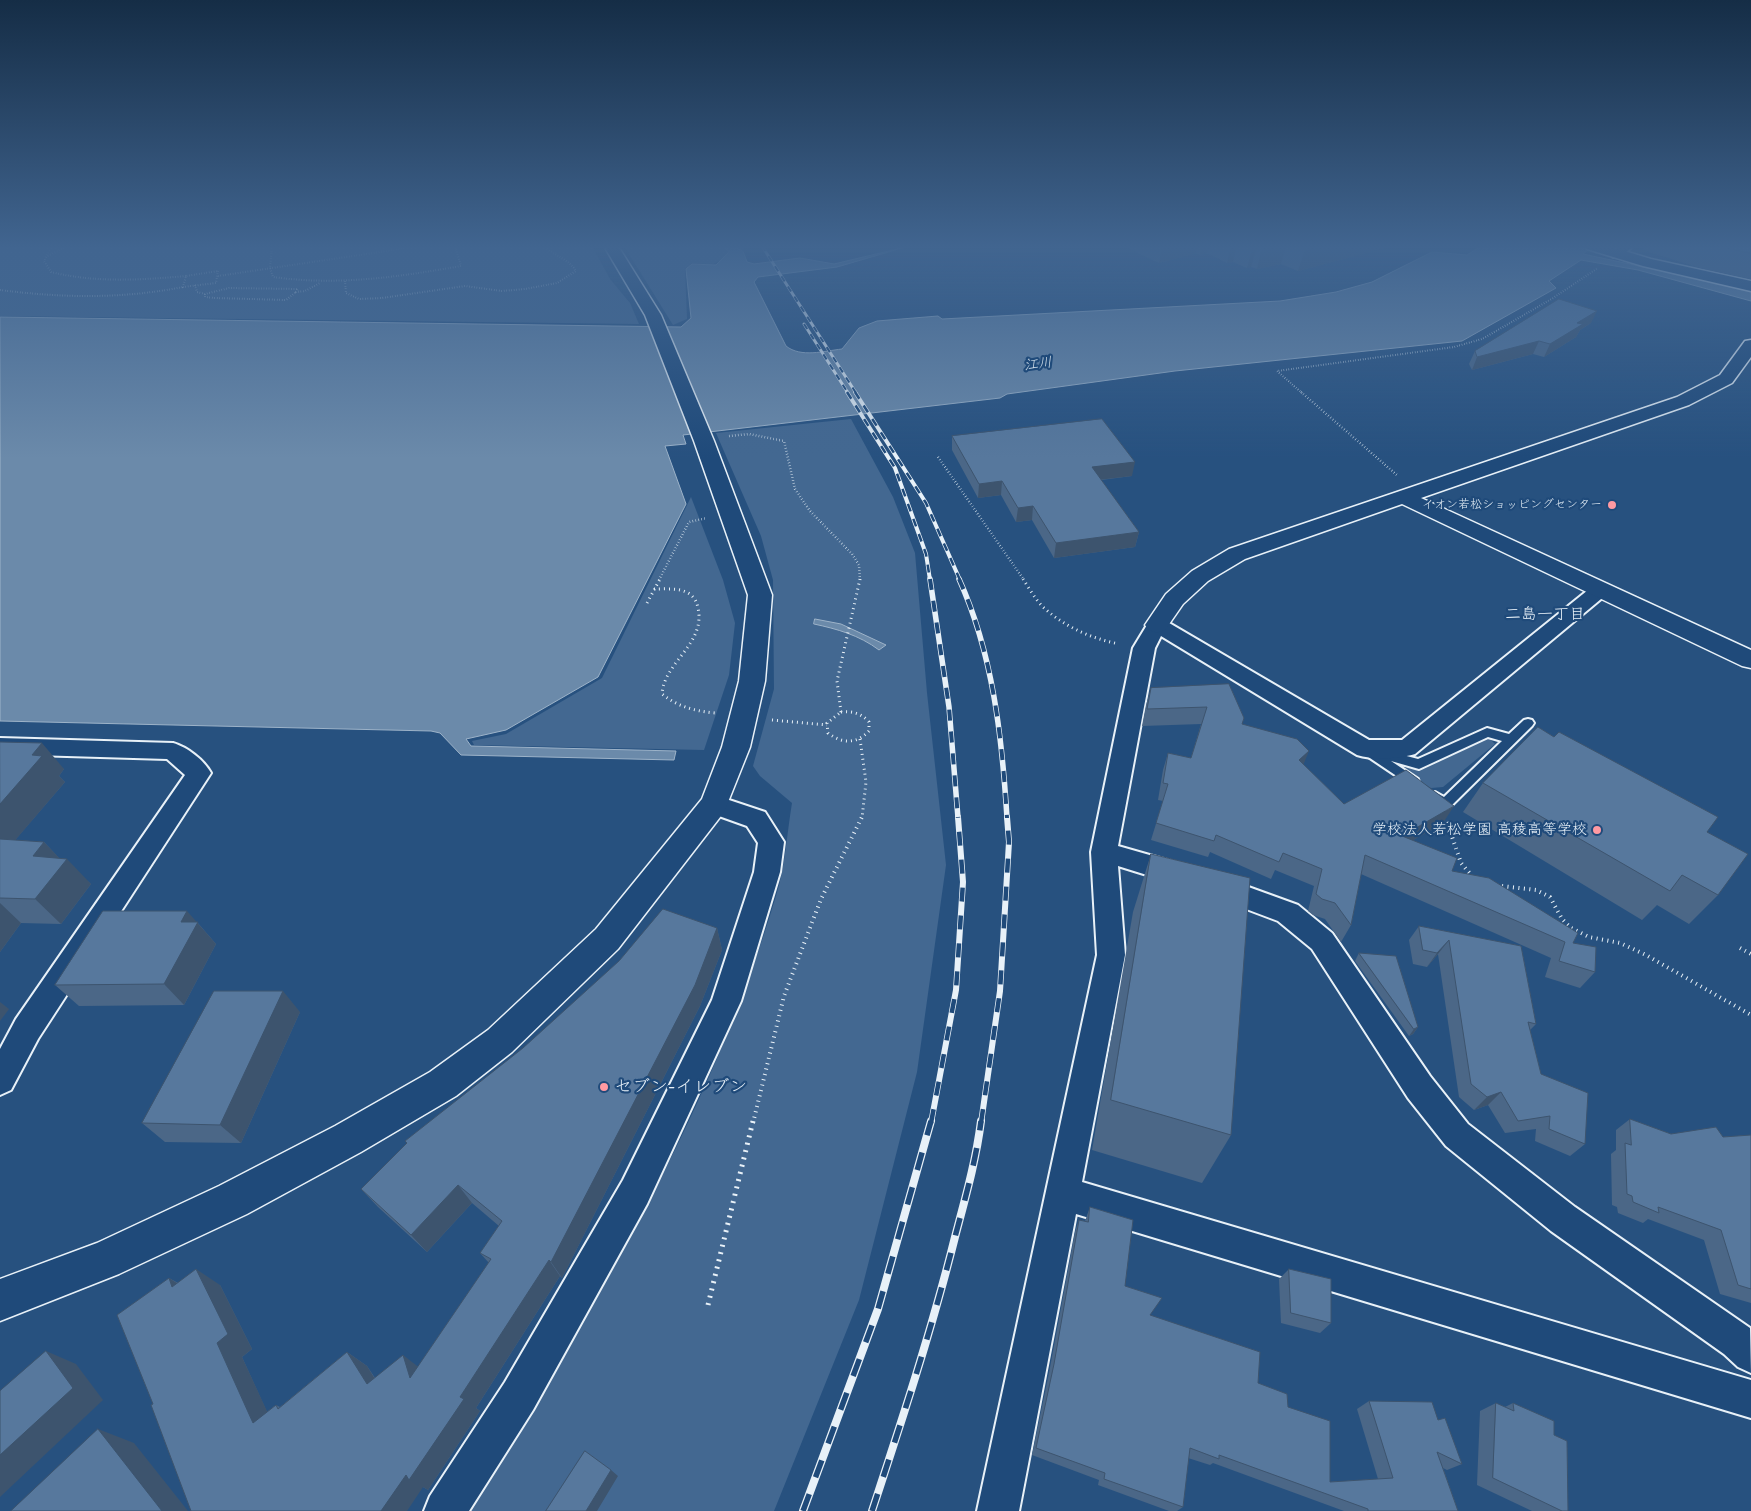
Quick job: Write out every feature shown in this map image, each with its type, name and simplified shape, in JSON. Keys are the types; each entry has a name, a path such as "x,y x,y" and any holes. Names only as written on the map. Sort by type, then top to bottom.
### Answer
{"main road":[{"path":"0,1300 104,1260 233,1200 348,1139 443,1084 500,1041 608,940 714,804 736,747 752,681 760,595 715,439 654,317"},
{"path":"1157,625 1174,599 1200,576 1237,554 1402,487 1683,401 1726,379 1751,345"},
{"path":"1402,487 1600,590 1751,660"}],"street":[{"path":"998,1511 1111,955 1104,852 1144,648 1157,625 1365,749 1407,748 1600,590"},
{"path":"0,746 173,751 199,773 27,1029 0,1080"},
{"path":"445,1511 519,1396 634,1192 726,1001 767,872 771,842 756,819 714,804"},
{"path":"1104,852 1194,878 1288,913 1322,941 1419,1087 1457,1135 1504,1174 1556,1213 1737,1341 1751,1354"},
{"path":"1063,1193 1751,1399"}],"lane":[{"path":"1365,749 1445,804 1528,723"},
{"path":"1365,749 1419,764 1487,732 1512,739"}],"path":[{"path":"1402,487 1277,371 1454,347 1482,339 1521,317"},
{"path":"715,439 748,434 784,441 796,489 810,511 852,554 859,564 860,582 837,681 841,712"},
{"path":"938,456 1042,606 1072,629 1104,641 1144,648"},
{"path":"647,603 689,522 709,517"},
{"path":"654,589 680,590 688,593 696,601 700,610 700,621 690,648 662,685 662,694 673,704 686,709 717,713"},
{"path":"841,712 855,712 866,717 870,726 869,731 853,742 838,741 828,733 827,725 830,718 841,712"},
{"path":"772,720 827,725"},
{"path":"708,1305 784,996 821,899 862,821 866,782 860,739"},
{"path":"1445,804 1446,818 1461,864 1471,876 1480,879"},
{"path":"1497,886 1536,890 1550,897 1562,919 1571,928 1588,937 1620,943 1646,955 1751,1016"},
{"path":"1740,948 1751,954"}],"shaded area":[{"path":"41,317 636,317 639,324"},
{"path":"668,317 687,317 687,319 673,325"},
{"path":"851,419 893,497 915,553 927,693 946,865 917,1072 859,1300 774,1511 467,1511 513,1438 601,1289 681,1137 717,1058 749,978 779,885 792,803 760,776 753,766 774,689 773,580 761,536 716,433"},
{"path":"691,497 723,580 735,623 729,675 704,750 474,745 472,741 506,734 602,678"},
{"path":"1489,738 1495,744 1443,787 1431,788 1403,771 1406,768 1424,769"}],"water":[{"name":"江川","path":"0,317 681,327 691,318 771,317 786,346 792,350 806,353 842,349 859,328 877,321 932,317 939,317 942,319 989,317 1505,317 1462,341 1175,371 1007,394 1000,398 683,435 686,444 665,446 686,504 598,677 506,730 466,739 471,746 676,751 674,760 461,755 440,733 431,731 0,721"},
{"path":"815,619 841,624 886,645 879,650 864,640 848,633 814,624"}],"building":[{"path":"1531,317 1588,317 1577,323 1583,324 1550,344 1539,341 1477,357 1475,351"},
{"path":"1102,419 1135,462 1092,467 1139,532 1056,543 1033,506 1018,508 1002,481 979,484 952,436"},
{"path":"1229,684 1244,718 1242,724 1297,739 1309,751 1299,760 1344,804 1406,770 1454,806 1402,836 1457,858 1452,871 1489,878 1578,933 1573,943 1596,947 1595,972 1559,961 1565,942 1365,855 1351,925 1335,903 1322,899 1316,894 1322,869 1283,853 1279,862 1216,835 1214,841 1156,823 1168,784 1163,783 1168,753 1191,758 1207,707 1147,709 1151,688"},
{"path":"1538,727 1554,737 1559,732 1718,817 1707,832 1748,854 1718,895 1682,875 1670,891 1483,783"},
{"path":"0,742 42,743 32,755 42,756 0,804"},
{"path":"0,839 44,842 33,856 67,859 35,899 0,898"},
{"path":"1151,854 1250,878 1231,1135 1111,1100"},
{"path":"663,909 717,928 695,985 551,1262 549,1260 460,1397 464,1399 409,1480 406,1475 381,1511 191,1511 151,1405 153,1404 117,1315 169,1278 172,1287 196,1269 228,1334 217,1343 253,1423 276,1405 278,1409 347,1352 367,1384 403,1355 410,1378 491,1259 480,1253 502,1221 458,1185 411,1235 361,1189 407,1143 405,1141 523,1048 619,961"},
{"path":"103,911 187,911 181,922 198,922 164,984 55,985"},
{"path":"1419,926 1521,946 1536,1024 1528,1022 1541,1074 1588,1093 1585,1144 1549,1129 1550,1116 1518,1121 1501,1092 1487,1097 1471,1084 1449,940 1437,953 1423,950"},
{"path":"1359,953 1396,956 1418,1027 1414,1029"},
{"path":"214,991 283,991 220,1125 142,1123"},
{"path":"1630,1119 1671,1134 1716,1127 1723,1137 1751,1135 1751,1289 1738,1285 1721,1230 1658,1207 1659,1213 1633,1202 1632,1196 1627,1194 1625,1143 1631,1145"},
{"path":"1090,1207 1133,1220 1125,1286 1162,1298 1150,1315 1260,1352 1258,1383 1287,1394 1288,1407 1330,1421 1330,1482 1393,1478 1369,1401 1432,1402 1438,1420 1445,1418 1462,1464 1437,1452 1458,1511 1368,1511 1368,1509 1219,1455 1219,1459 1190,1448 1183,1507 1104,1479 1105,1473 1036,1448 1054,1364 1079,1220 1088,1222"},
{"path":"1289,1269 1331,1279 1331,1323 1291,1313"},
{"path":"46,1351 73,1388 0,1455 0,1391"},
{"path":"1496,1403 1514,1411 1513,1403 1554,1421 1554,1435 1567,1441 1568,1511 1562,1511 1493,1478"},
{"path":"98,1429 162,1511 11,1511"},
{"path":"585,1451 611,1470 586,1511 546,1511"}],"railway":[{"path":"807,317 856,393"},
{"path":"804,324 848,393"},
{"path":"847,392 895,468 926,554 930,580"},
{"path":"855,392 926,503 960,580"},
{"path":"930,579 949,707 958,818"},
{"path":"959,579 971,607 988,666 999,727 1007,818"},
{"path":"931,1123 956,990 963,882 958,817"},
{"path":"981,1123 1000,991 1009,842 1007,817"},
{"path":"803,1511 878,1309 931,1121"},
{"path":"872,1511 937,1306 970,1180 981,1121"}],"place":[{"name":"イオン若松ショッピングセンター","path":"1612,505"},
{"name":"学校法人若松学園 高稜高等学校","path":"1597,830"},
{"name":"セブン-イレブン","path":"604,1087"}],"district":[{"name":"二島一丁目","path":"1545,614"}]}
